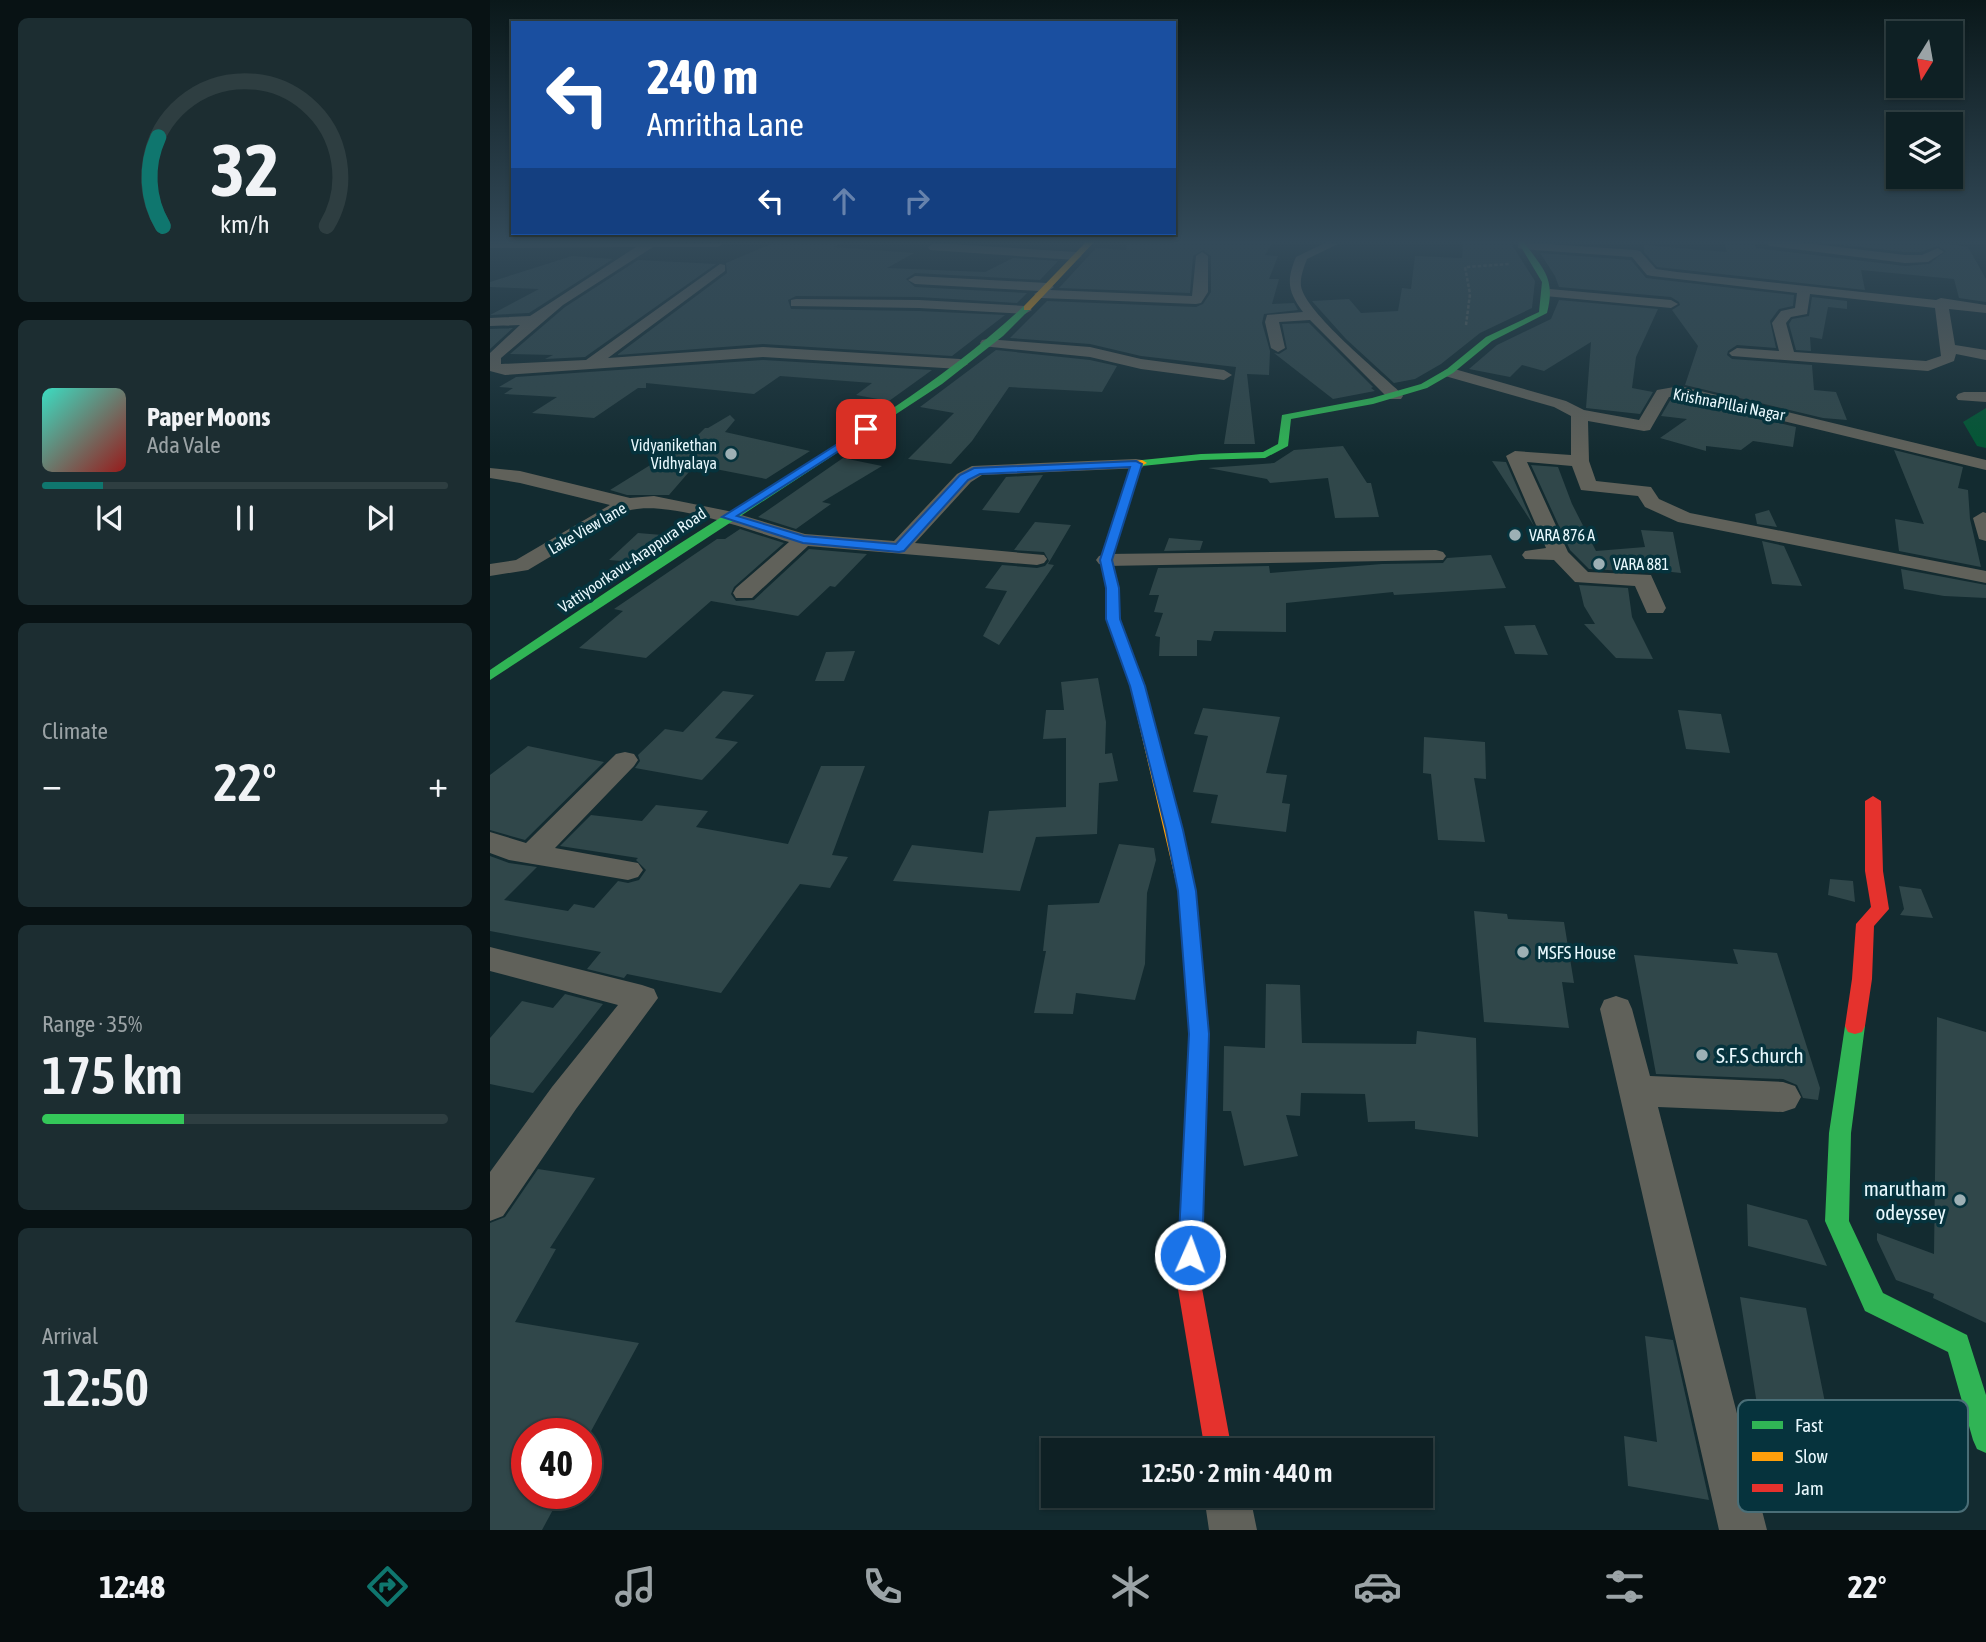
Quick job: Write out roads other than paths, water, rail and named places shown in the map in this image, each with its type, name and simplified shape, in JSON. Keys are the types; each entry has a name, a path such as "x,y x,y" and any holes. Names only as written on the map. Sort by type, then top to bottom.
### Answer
{"street":[{"path":"544,313 492,358 493,367 505,370 587,366 763,352 960,364"},
{"path":"587,366 658,313"},
{"name":"Vattiyoorkavu-Arappura Road","path":"490,676 728,517 889,415 960,364 1021,313"},
{"path":"1313,313 1395,396"},
{"path":"899,548 964,478 978,470 1136,464 1273,453 1283,446 1286,417 1395,396 1451,373 1471,352 1493,337 1542,313"},
{"path":"1788,357 1779,323 1789,313"},
{"path":"1737,353 1928,366 1949,358 1942,313"},
{"path":"1278,348 1279,337 1272,326 1272,318 1315,316"},
{"path":"490,322 534,320"},
{"path":"987,343 1090,352 1141,364 1224,375"},
{"path":"1947,348 1986,355"},
{"name":"KrishnaPillai Nagar","path":"1451,373 1560,404 1579,414 1644,426 1663,393 1680,391 1986,465"},
{"path":"1965,397 1986,397"},
{"path":"1579,414 1580,461 1588,486 1644,491 1652,503 1685,518 1986,577"},
{"path":"1580,461 1516,456 1559,554 1582,579 1643,580 1655,608"},
{"path":"1136,464 1106,560 1112,588 1113,619 1138,686 1187,891 1199,1034 1189,1283 1217,1438"},
{"path":"490,472 627,503"},
{"name":"Lake View lane","path":"490,570 521,566 627,503 653,502 728,517 803,540 1038,559"},
{"path":"744,593 803,540"},
{"path":"1532,555 1559,554"},
{"path":"1106,560 1436,556"},
{"path":"532,854 625,760"},
{"path":"1873,801 1874,871 1880,909 1865,924 1862,979 1840,1133 1837,1221 1874,1302 1972,1348 1986,1440"},
{"path":"490,842 532,854 628,870"},
{"path":"490,959 642,998 564,1098 490,1203"},
{"path":"1616,1009 1738,1510"},
{"path":"1635,1091 1783,1097"},
{"path":"1229,1508 1233,1530"},
{"path":"1739,1512 1743,1530"}],"place":[{"name":"Vidyanikethan Vidhyalaya","path":"731,454"},
{"name":"VARA 876 A","path":"1515,535"},
{"name":"VARA 881","path":"1599,564"},
{"name":"MSFS House","path":"1523,952"},
{"name":"S.F.S church","path":"1702,1055"},
{"name":"marutham odeyssey","path":"1960,1200"}]}
